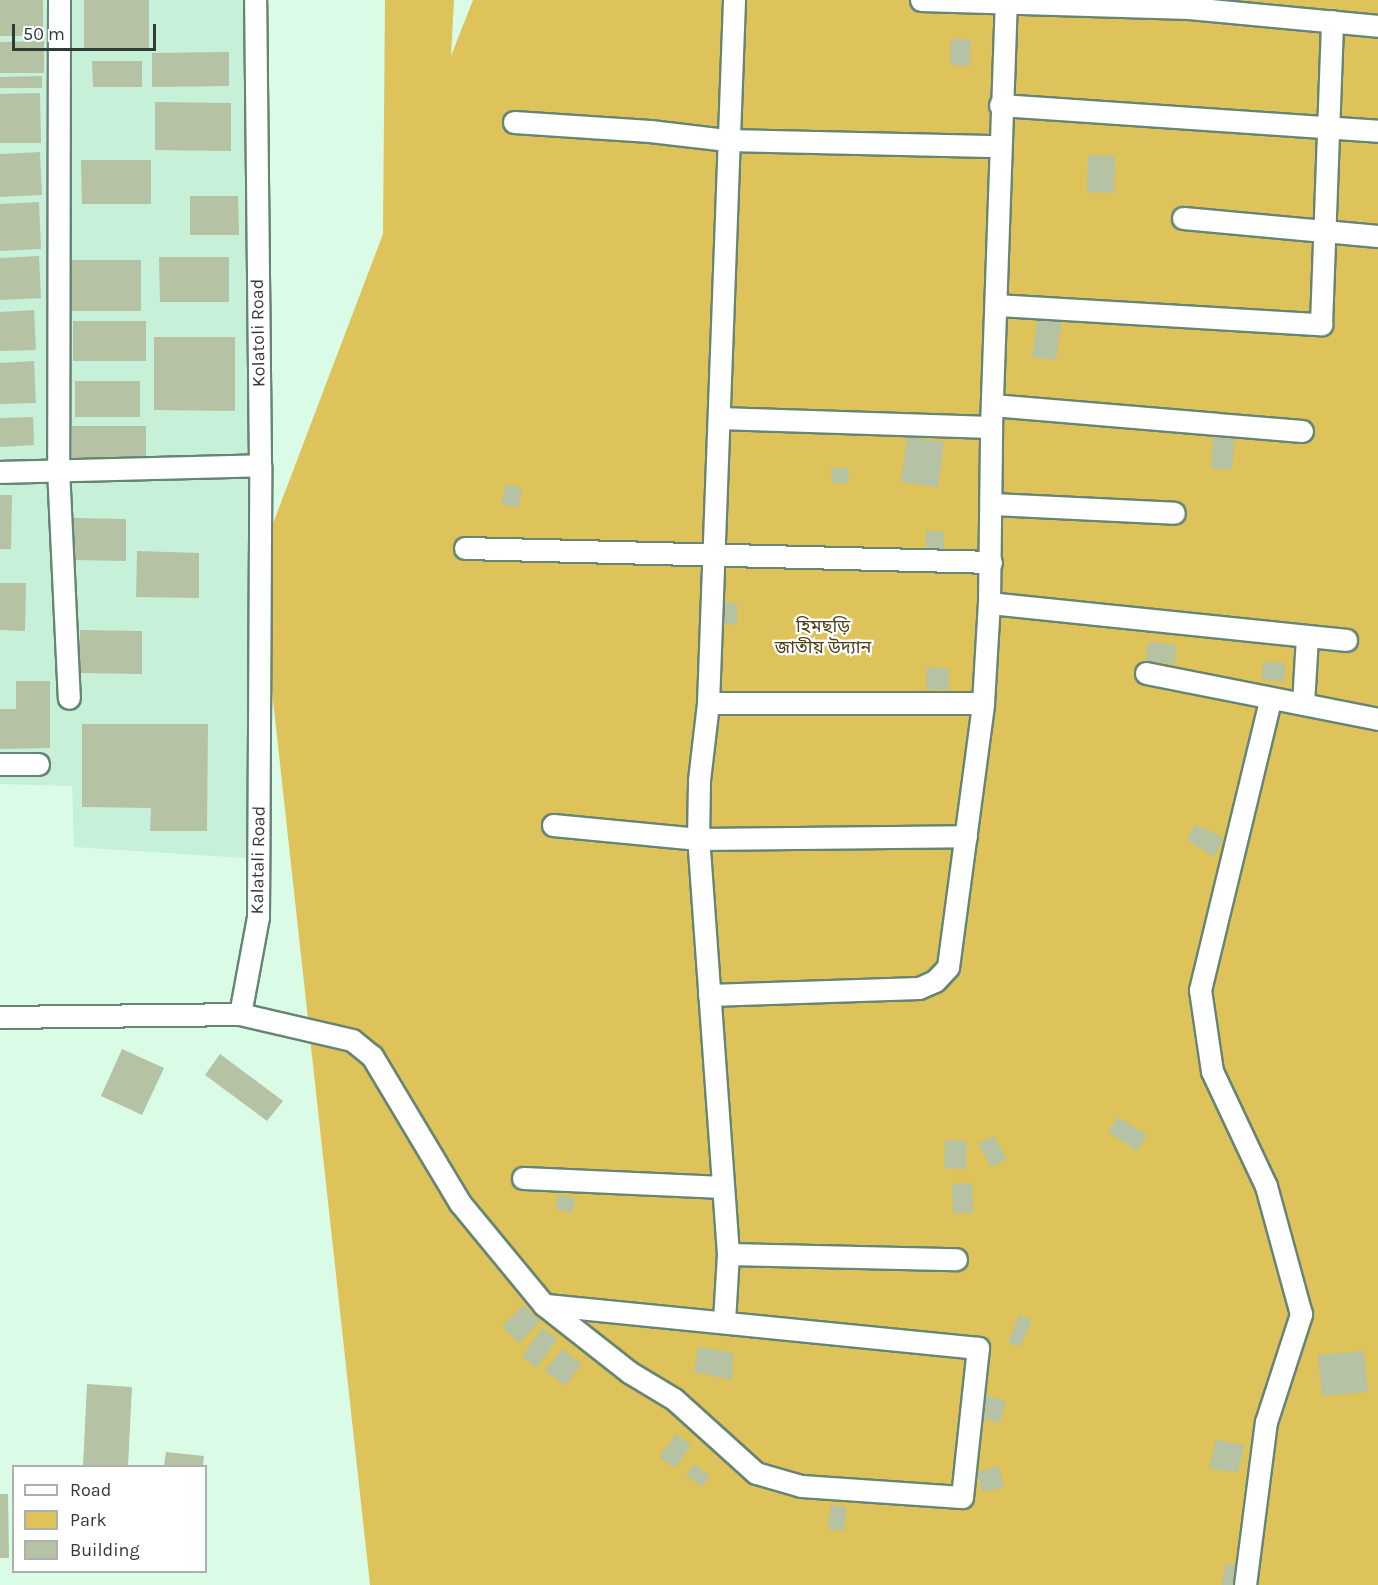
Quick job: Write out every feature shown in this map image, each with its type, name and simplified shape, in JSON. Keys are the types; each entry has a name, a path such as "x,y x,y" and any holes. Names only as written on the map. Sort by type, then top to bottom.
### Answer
{"street":[{"path":"59,0 58,468 69,698"},
{"name":"Kolatoli Road","path":"255,0 260,465"},
{"path":"724,1321 728,1254 698,839 699,780 708,703 727,140 734,0"},
{"path":"921,0 1189,8 1378,26"},
{"path":"709,995 919,987 935,981 948,967 983,703 993,504 991,427 997,304 1000,105 1006,3"},
{"path":"997,304 1321,324 1332,21"},
{"path":"1000,105 1378,131"},
{"path":"514,122 650,130 727,140 1000,146"},
{"path":"1183,218 1325,229 1378,236"},
{"path":"992,405 1302,431"},
{"path":"719,418 991,427"},
{"path":"0,472 58,468 260,465"},
{"name":"Kalatali Road","path":"240,1014 258,917 260,465"},
{"path":"993,504 1174,513"},
{"path":"465,548 991,562"},
{"path":"989,603 1346,640"},
{"path":"1303,704 1307,636"},
{"path":"1146,673 1270,700 1378,719"},
{"path":"1245,1585 1266,1422 1301,1314 1266,1186 1212,1071 1200,990 1270,700"},
{"path":"708,703 983,703"},
{"path":"0,764 38,764"},
{"path":"553,825 698,839 966,836"},
{"path":"0,1017 240,1014 352,1040 372,1056 460,1203 544,1305 629,1372 674,1399 756,1473 801,1486 962,1497 978,1348 724,1321 544,1305"},
{"path":"523,1178 723,1187"},
{"path":"728,1254 956,1259"}],"shaded area":[{"path":"0,0 263,0 259,859 74,847 72,786 0,784"}],"green space":[{"name":"হিমছড়ি জাতীয় উদ্যান","path":"385,0 454,0 451,56 473,0 1378,0 1378,1585 370,1585 258,563 383,234"}],"building":[{"path":"0,0 43,0 43,36 0,36"},
{"path":"84,0 149,0 149,51 84,51"},
{"path":"951,39 971,39 970,66 950,65"},
{"path":"44,41 44,73 0,73 0,42"},
{"path":"229,52 229,86 152,87 152,53"},
{"path":"92,61 142,61 142,87 93,87"},
{"path":"42,76 42,88 0,88 0,77"},
{"path":"40,93 41,143 0,143 0,94"},
{"path":"155,102 231,103 231,151 155,150"},
{"path":"40,152 42,195 0,197 0,154"},
{"path":"1088,155 1115,156 1114,193 1087,192"},
{"path":"81,160 151,160 151,204 82,204"},
{"path":"190,196 238,196 239,235 190,235"},
{"path":"39,202 41,249 0,251 0,204"},
{"path":"39,256 41,298 0,300 0,258"},
{"path":"159,257 229,257 229,302 160,302"},
{"path":"69,260 141,260 141,311 69,311"},
{"path":"34,310 36,350 0,351 0,312"},
{"path":"1039,310 1063,313 1056,360 1032,357"},
{"path":"73,321 146,321 146,361 73,361"},
{"path":"154,337 235,337 235,411 154,410"},
{"path":"34,361 36,403 0,404 0,363"},
{"path":"75,381 140,381 140,417 75,417"},
{"path":"33,417 34,445 0,447 0,418"},
{"path":"72,426 146,426 146,462 72,462"},
{"path":"1213,433 1235,434 1232,470 1211,468"},
{"path":"907,437 944,442 938,487 901,482"},
{"path":"831,468 848,468 849,483 832,483"},
{"path":"506,484 522,488 518,508 501,504"},
{"path":"0,495 12,495 11,549 0,549"},
{"path":"74,518 126,519 126,561 73,560"},
{"path":"926,531 944,532 944,550 926,549"},
{"path":"137,551 199,553 199,598 136,597"},
{"path":"0,583 26,583 25,631 0,630"},
{"path":"715,601 737,603 737,625 714,623"},
{"path":"80,630 142,631 142,674 79,673"},
{"path":"1148,642 1176,645 1175,664 1146,661"},
{"path":"1263,662 1285,663 1284,681 1262,680"},
{"path":"927,667 949,669 948,690 926,689"},
{"path":"16,681 50,681 50,748 0,749 0,709 16,709"},
{"path":"82,724 208,724 207,831 150,831 151,808 82,807"},
{"path":"1195,824 1224,838 1214,857 1187,840"},
{"path":"122,1049 164,1068 142,1115 101,1096"},
{"path":"220,1054 283,1101 267,1121 205,1075"},
{"path":"1118,1117 1147,1135 1137,1151 1108,1132"},
{"path":"994,1136 1007,1159 991,1167 978,1144"},
{"path":"945,1140 967,1141 966,1169 944,1168"},
{"path":"972,1183 973,1213 953,1213 952,1184"},
{"path":"558,1195 575,1198 572,1213 556,1209"},
{"path":"523,1305 540,1321 519,1343 502,1327"},
{"path":"1019,1315 1032,1320 1020,1347 1008,1342"},
{"path":"542,1328 557,1339 537,1368 522,1357"},
{"path":"698,1347 733,1353 732,1380 694,1372"},
{"path":"562,1349 582,1364 565,1386 545,1371"},
{"path":"1364,1351 1368,1392 1322,1396 1318,1355"},
{"path":"87,1384 132,1387 128,1465 83,1465"},
{"path":"983,1394 1006,1401 1000,1423 976,1417"},
{"path":"676,1434 691,1445 675,1468 659,1457"},
{"path":"1216,1440 1244,1445 1238,1472 1209,1469"},
{"path":"166,1452 204,1456 203,1465 164,1465"},
{"path":"694,1464 710,1476 702,1487 686,1475"},
{"path":"999,1466 1004,1487 983,1492 977,1472"},
{"path":"0,1494 8,1494 9,1558 0,1558"},
{"path":"831,1505 846,1507 844,1531 828,1529"},
{"path":"1225,1564 1238,1566 1235,1585 1222,1585"}]}
